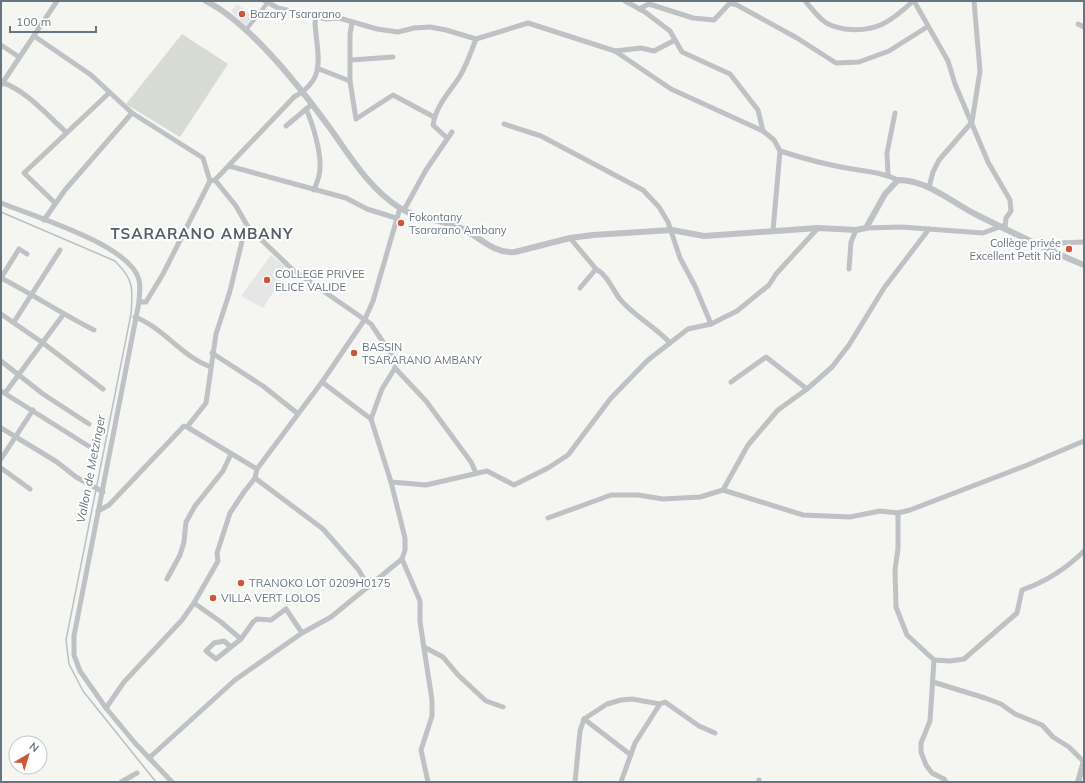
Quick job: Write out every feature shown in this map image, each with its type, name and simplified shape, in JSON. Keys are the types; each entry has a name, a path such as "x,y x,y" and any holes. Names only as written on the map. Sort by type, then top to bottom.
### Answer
{"street":[{"path":"1,83 57,1"},
{"path":"206,1 224,12 246,30 301,93 309,107 366,177 402,209 417,216 456,225 495,249 508,253 570,238 672,230 704,236 818,228 856,230 866,228 901,227 983,233 1003,227"},
{"path":"625,1 639,8 670,31 682,52 730,74 758,110 763,131"},
{"path":"806,2 826,23 843,28 860,30 883,25 899,15 914,1 927,27 948,61 955,84 988,162 1010,200 1011,211 1006,218 1003,227"},
{"path":"929,187 933,172 939,160 972,122 980,71 974,1"},
{"path":"246,30 267,2 278,8 316,17 339,18 352,23 398,32 414,28 435,28 476,39 528,23 615,51 671,89 763,131 774,140 780,151 773,231"},
{"path":"639,8 649,4 693,18 714,20 730,2 796,38 836,63 859,62 889,51 927,27"},
{"path":"139,302 146,302 212,181 229,166 294,97 308,87 319,69 315,23 316,17"},
{"path":"352,23 350,34 350,81 356,119 393,95 434,117"},
{"path":"1078,24 1084,27"},
{"path":"34,36 91,75 109,93 132,112 203,158 212,181 236,206 248,227 294,270 328,296 365,319 394,359 395,368 426,401 471,462 476,473"},
{"path":"447,138 433,125 434,117 442,101 467,64 476,39"},
{"path":"615,51 641,48 654,51 674,40"},
{"path":"1,45 19,57"},
{"path":"351,60 393,57"},
{"path":"319,69 350,81"},
{"path":"1,83 7,83 30,100 66,132"},
{"path":"55,203 24,173 109,93"},
{"path":"286,126 309,107"},
{"path":"309,107 310,118 320,158 320,169 314,190"},
{"path":"44,220 65,190 132,112"},
{"path":"888,175 887,153 895,113"},
{"path":"504,124 541,136 643,190 659,207 672,230 674,242 680,258 695,286 711,324"},
{"path":"106,708 124,682 182,620 194,603 218,561 216,556 230,513 255,478 257,470 297,413 322,382 365,319 380,279 396,218 452,132"},
{"path":"780,151 807,160 888,175 898,180 909,180 929,187 974,214 1084,265"},
{"path":"229,166 346,198 367,209 396,218"},
{"path":"866,228 885,194 898,180"},
{"path":"1,203 86,237 111,249 123,257 139,280 139,302 74,636 74,655 80,671 106,708 172,782"},
{"path":"98,511 109,505 184,426 187,427 206,403 212,353 243,236 248,227"},
{"path":"391,482 426,485 451,481 487,471 514,485 548,468 568,455 625,382 648,360 688,329 711,324 736,311 769,285 776,274 818,228"},
{"path":"722,490 748,445 767,422 778,410 807,389 832,367 845,350 884,288 929,229"},
{"path":"849,269 851,242 856,230"},
{"path":"570,238 596,269 602,272 621,300 662,333 670,343"},
{"path":"1051,250 1058,243 1084,242"},
{"path":"27,254 19,249 1,278 63,315 94,330"},
{"path":"14,322 60,250"},
{"path":"580,288 596,269"},
{"path":"1,314 43,343 103,389"},
{"path":"63,315 19,376 3,392 90,447"},
{"path":"135,317 160,332 186,354 203,365 211,367"},
{"path":"212,353 263,386 297,413"},
{"path":"731,382 766,357 807,389"},
{"path":"1,361 43,394 89,424"},
{"path":"371,419 382,389 395,368"},
{"path":"149,758 235,680 302,633 331,617 402,559 405,550 406,538 391,482 371,419 322,382"},
{"path":"1,459 33,410"},
{"path":"187,427 257,470"},
{"path":"1,428 57,462 76,477 103,492"},
{"path":"548,518 611,495 638,495 663,499 700,497 722,490 803,515 850,517 880,512 898,513 910,510 1025,466 1084,441"},
{"path":"167,579 180,555 186,522 195,506 223,471 231,454"},
{"path":"1,468 30,490"},
{"path":"255,478 323,529 358,569 369,587"},
{"path":"898,513 898,549 895,570 896,607 907,635 934,660 950,661 964,659 1017,614 1022,590 1039,584 1077,558 1084,551"},
{"path":"402,559 420,600 420,622 432,700 432,716 421,750 428,782"},
{"path":"194,603 221,622 241,639"},
{"path":"231,647 241,639 253,622 257,619 271,620 286,609 302,633"},
{"path":"424,647 443,657 458,675 486,701 503,707"},
{"path":"934,660 930,721 921,743 921,752 926,765 932,773 944,779 946,782"},
{"path":"933,682 1001,704 1015,714 1042,725 1053,737 1069,748 1084,762 1078,782"},
{"path":"576,782 580,732 584,719 607,704 632,699 660,704 665,702 699,726 715,733"},
{"path":"621,782 635,743 660,704"},
{"path":"584,719 631,755"},
{"path":"121,782 137,773"}],"shaded area":[{"name":"Bazary Tsararano","path":"237,4 254,17 247,26 231,11"},
{"path":"182,34 228,64 180,137 126,104"},
{"name":"COLLEGE PRIVEE ELICE VALIDE","path":"271,255 288,269 263,308 241,296"}],"waterway":[{"name":"Vallon de Metzinger","path":"1,212 115,261 126,274 131,285 131,314 66,640 69,664 83,691 156,782"}],"place":[{"name":"Bazary Tsararano","path":"242,14"},
{"name":"Fokontany Tsararano Ambany","path":"401,223"},
{"name":"Collège privée Excellent Petit Nid","path":"1069,249"},
{"name":"COLLEGE PRIVEE ELICE VALIDE","path":"267,280"},
{"name":"BASSIN TSARARANO AMBANY","path":"354,353"},
{"name":"TRANOKO LOT 0209H0175","path":"241,583"},
{"name":"VILLA VERT LOLOS","path":"213,598"}],"district":[{"name":"TSARARANO AMBANY","path":"202,234"}]}
